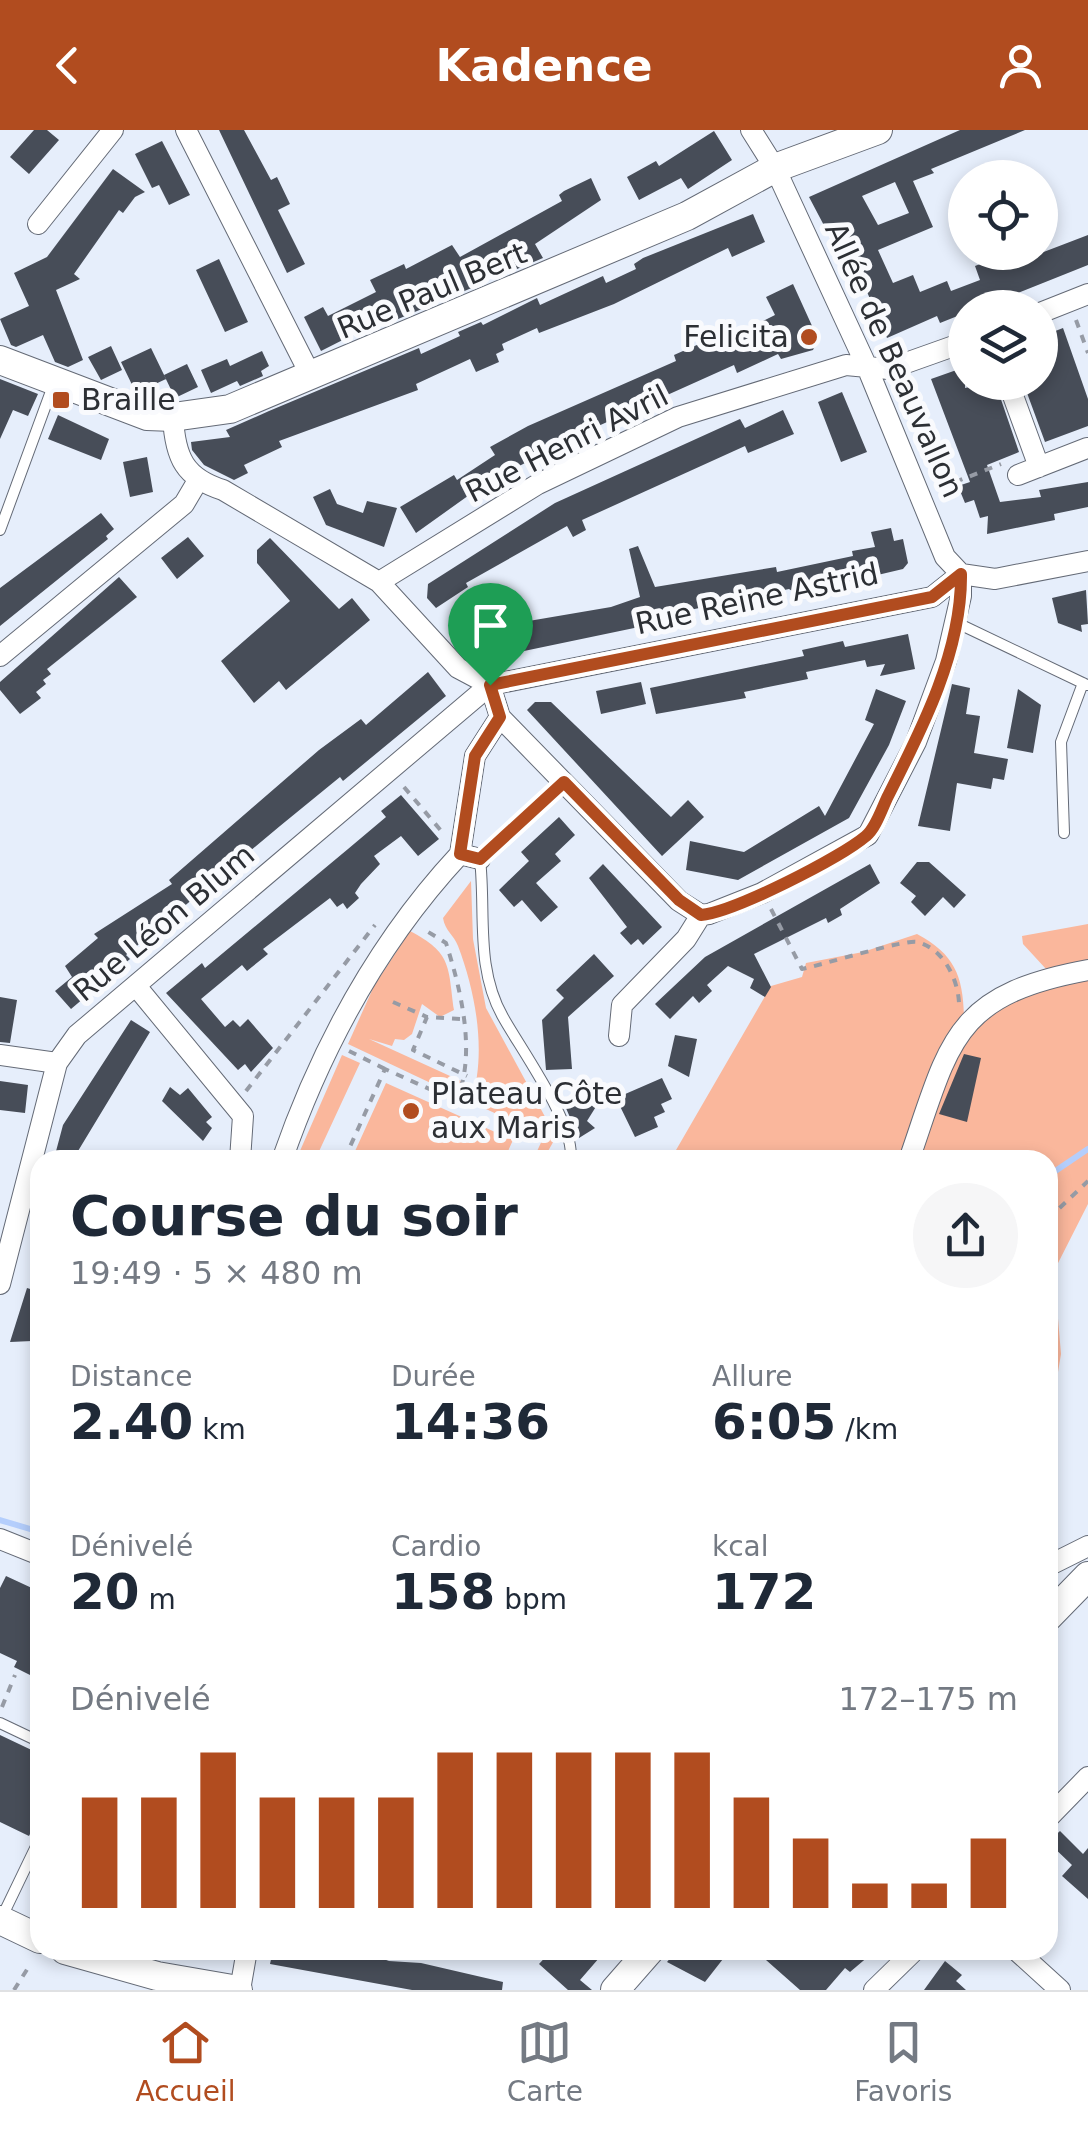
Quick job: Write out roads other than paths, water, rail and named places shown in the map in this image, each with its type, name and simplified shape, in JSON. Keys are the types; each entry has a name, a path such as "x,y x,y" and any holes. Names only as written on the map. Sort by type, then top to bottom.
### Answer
{"main road":[{"name":"Rue Paul Bert","path":"0,360 119,409 173,418 230,409 312,378 688,216 775,168 878,130"},
{"path":"1058,1607 1088,1576"},
{"path":"0,1920 30,1934"},
{"path":"100,1960 157,1976 239,1990"},
{"path":"615,1990 641,1960"}],"street":[{"path":"38,224 113,130"},
{"path":"186,130 312,378"},
{"name":"Allée de Beauvallon","path":"751,130 775,168 867,367 946,557 961,574"},
{"name":"Rue Henri Avril","path":"379,582 538,484 631,437 678,418 846,366 889,368 948,348"},
{"path":"1015,400 1036,459"},
{"path":"173,418 180,460 197,482 223,490 379,582 458,668 490,685 500,717 679,900 701,915"},
{"path":"1018,475 1036,459 1087,448"},
{"path":"0,656 184,504 197,482"},
{"path":"619,1036 622,1004 686,940 701,915 762,893 868,835 916,742 946,662 961,574 995,579 1088,560"},
{"name":"Rue Reine Astrid","path":"490,685 932,597 961,574"},
{"name":"Rue Léon Blum","path":"34,1150 56,1063 77,1035 490,685"},
{"path":"462,710 483,736"},
{"path":"285,1150 307,1087 406,919 470,856 475,756 483,736 500,717"},
{"path":"913,1150 941,1068 961,1028 1023,984 1088,970"},
{"path":"136,986 239,1111 240,1150"},
{"path":"0,1056 56,1063"},
{"name":"Rue Léon Blum","path":"0,1284 30,1166"},
{"path":"0,1539 30,1551"},
{"path":"1058,1561 1088,1546"},
{"path":"1058,1808 1088,1777"},
{"path":"239,1990 244,1960"},
{"path":"874,1990 904,1960"},
{"path":"1027,1960 1060,1990"}],"lane":[{"path":"0,530 55,382"},
{"path":"955,622 1086,684 1060,742 1064,833"},
{"path":"470,856 488,981 500,1012 568,1134 569,1150"},
{"path":"0,1723 30,1737"},
{"path":"0,1920 30,1858"}],"waterway":[{"path":"1058,1169 1088,1149"},
{"path":"0,1520 30,1529"}],"place":[{"name":"Felicita","path":"809,337"},
{"name":"Braille","path":"61,400"},
{"name":"Plateau Côte aux Maris","path":"411,1111"}]}
